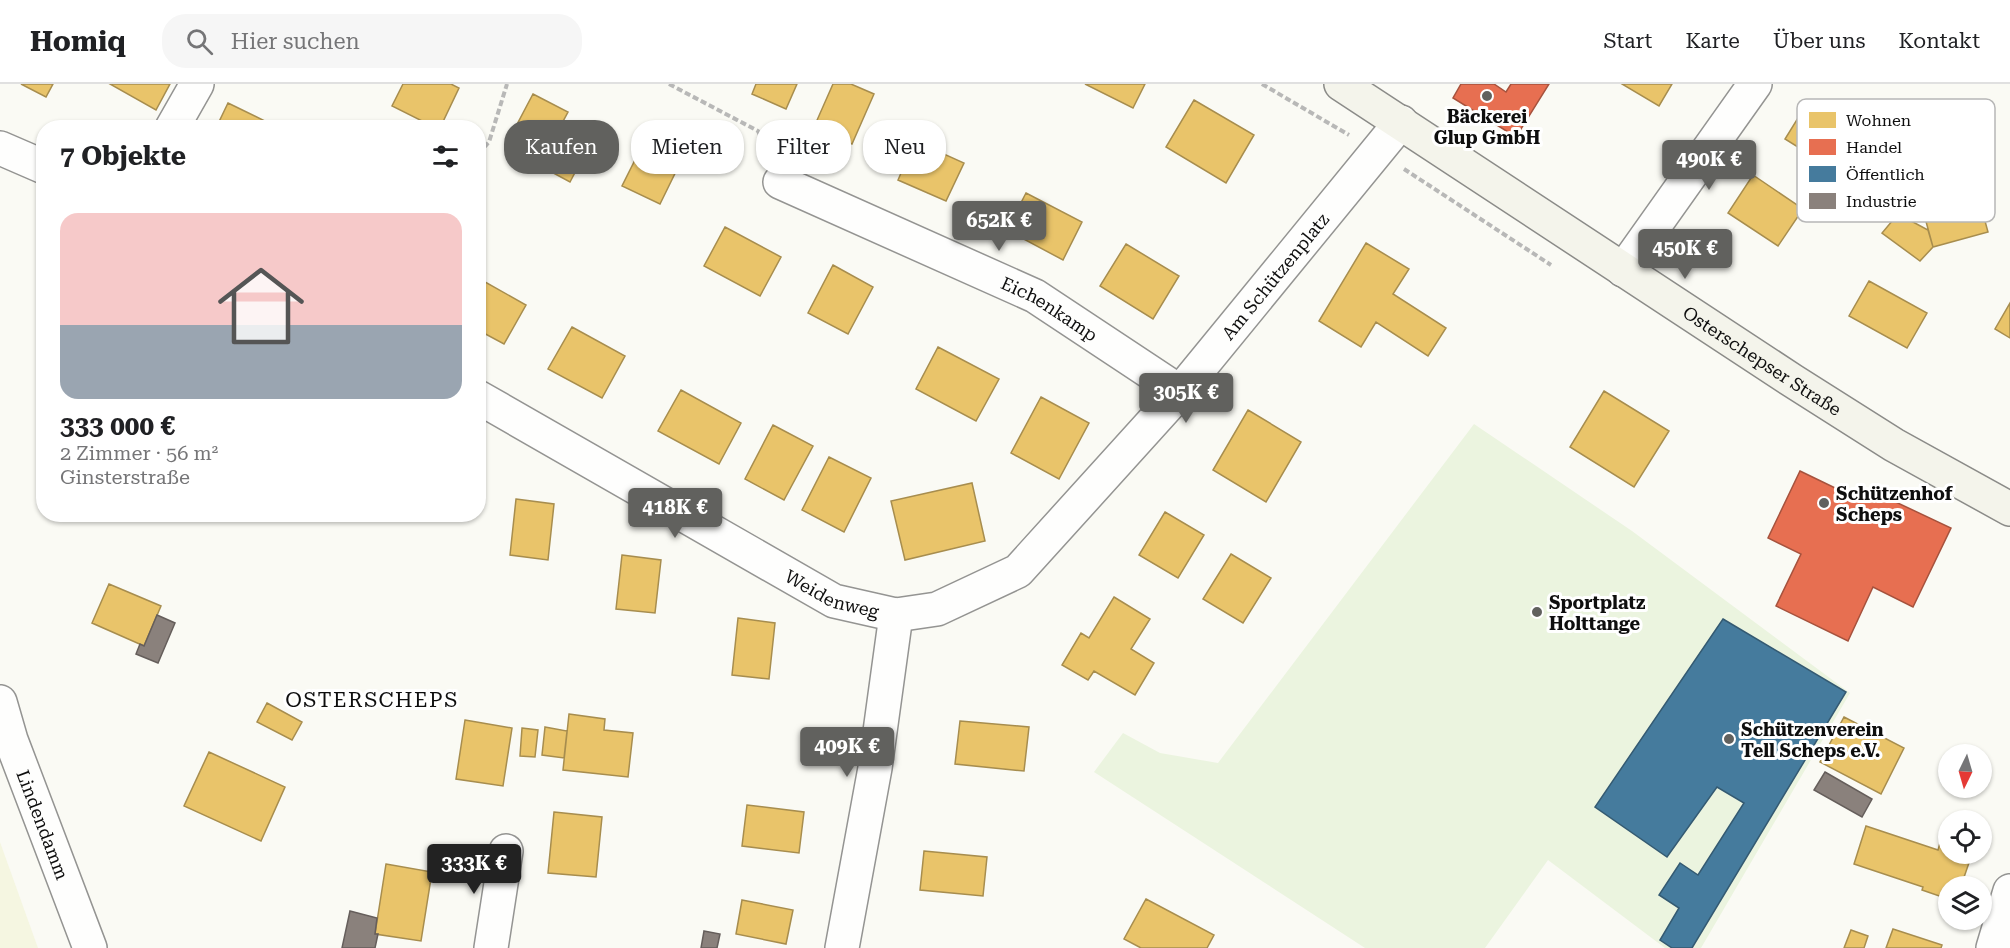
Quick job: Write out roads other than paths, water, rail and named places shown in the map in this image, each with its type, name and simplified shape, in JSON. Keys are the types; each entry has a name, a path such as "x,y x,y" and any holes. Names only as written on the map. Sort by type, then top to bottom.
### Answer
{"main road":[{"name":"Osterschepser Straße","path":"1341,84 1885,440 2010,509"}],"street":[{"path":"176,120 196,84"},
{"path":"1623,270 1755,84"},
{"name":"Am Schützenplatz","path":"896,615 937,609 1018,571 1180,392 1401,123"},
{"path":"0,148 36,164"},
{"name":"Eichenkamp","path":"780,182 1035,296 1180,392"},
{"name":"Weidenweg","path":"486,402 834,602 896,615 875,768 842,948"},
{"name":"Lindendamm","path":"0,702 10,740 90,948"},
{"path":"491,948 506,851"},
{"path":"1993,948 2010,891"}],"place":[{"name":"Bäckerei Glup GmbH","path":"1487,96"},
{"name":"Schützenhof Scheps","path":"1824,503"},
{"name":"Sportplatz Holttange","path":"1537,612"},
{"name":"Schützenverein Tell Scheps e.V.","path":"1729,739"}],"district":[{"name":"OSTERSCHEPS","path":"372,700"}]}
